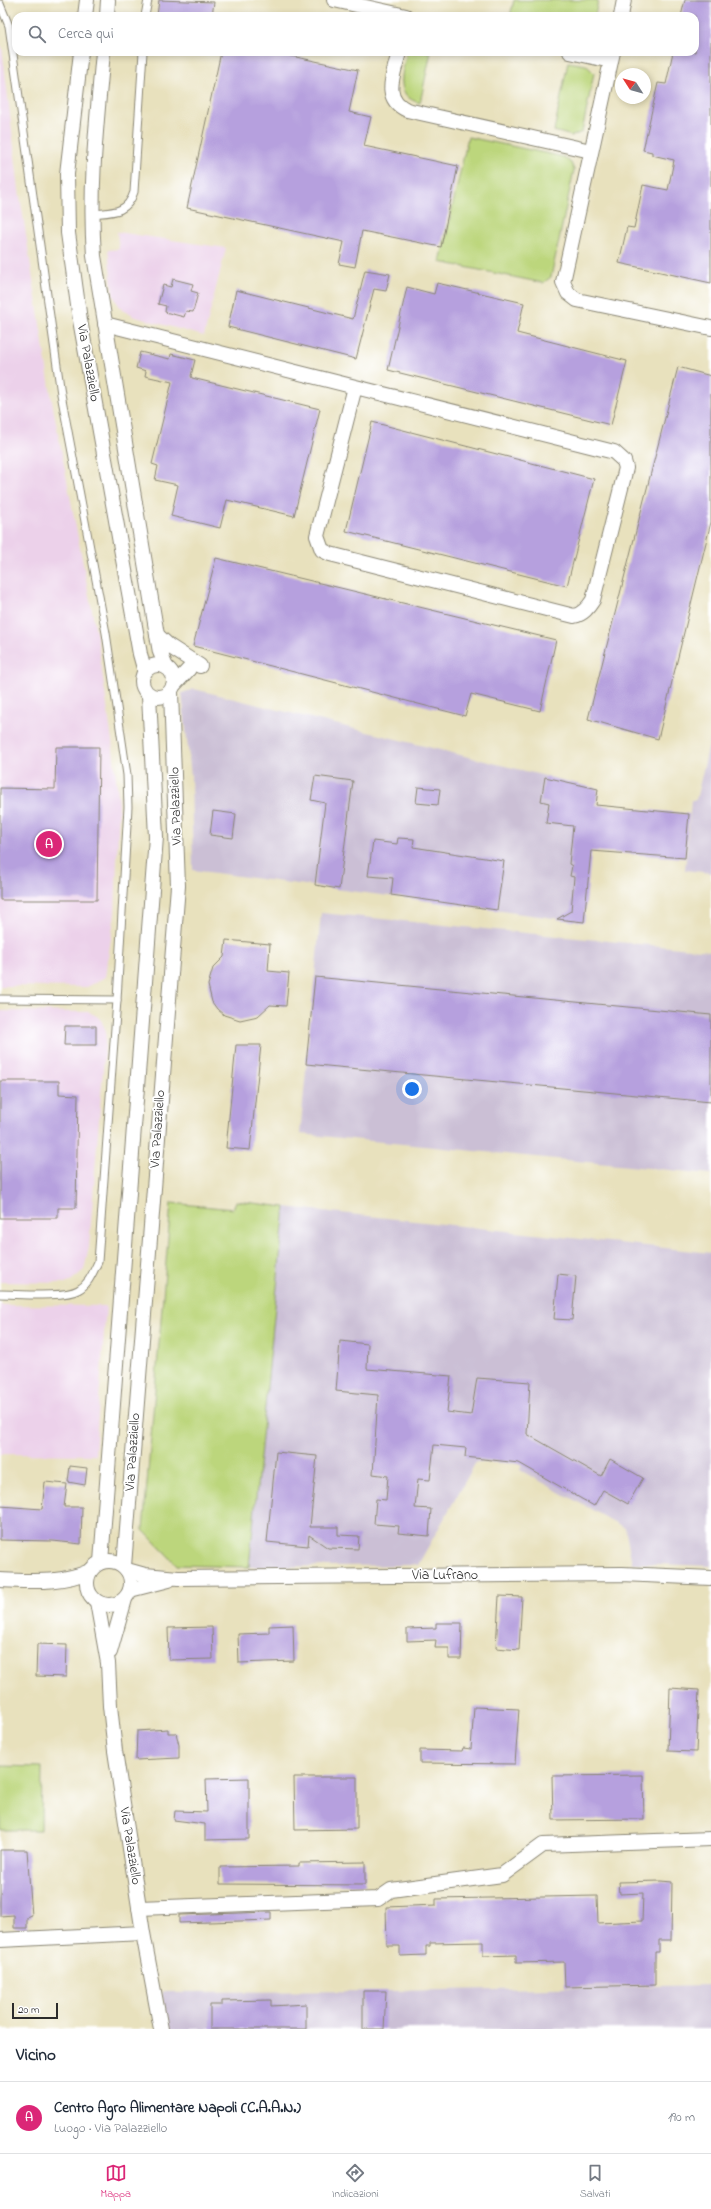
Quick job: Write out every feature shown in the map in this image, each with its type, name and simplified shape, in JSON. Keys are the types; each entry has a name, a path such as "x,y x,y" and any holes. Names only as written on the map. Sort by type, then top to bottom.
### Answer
{"street":[{"path":"86,12 87,0"},
{"path":"107,12 108,0"},
{"path":"334,0 388,12"},
{"path":"621,12 624,0"},
{"name":"Via Palazziello","path":"81,56 67,174 68,233 80,320 140,654 145,672"},
{"name":"Via Palazziello","path":"103,56 93,158 92,214 94,256 160,652 171,679 178,886 126,1568"},
{"path":"398,56 391,91 393,100 398,106 407,110 591,151"},
{"path":"612,57 563,282 568,293 577,300 711,328"},
{"path":"105,324 614,452 620,456 626,468 593,600 588,608 580,615 574,616 330,554 322,550 317,536 355,387"},
{"path":"157,635 169,646 200,666"},
{"path":"154,665 171,679 160,697 149,695 142,682 145,672 154,665"},
{"name":"Via Palazziello","path":"101,1562 143,1032 156,837 149,695"},
{"path":"0,1580 50,1581 74,1578 90,1571 101,1562 113,1561 126,1568 131,1576 128,1594 112,1605 50,1581"},
{"name":"Via Lufrano","path":"126,1568 145,1575 178,1578 622,1574 711,1578"},
{"path":"90,1571 87,1585 93,1597"},
{"name":"Via Lufrano","path":"128,1594 178,1578"},
{"name":"Via Palazziello","path":"108,1663 112,1640 128,1594"},
{"name":"Via Palazziello","path":"93,1597 108,1663 110,1706 115,1751 143,1933 161,2029"},
{"path":"139,1908 378,1899 391,1890 502,1875 543,1846 711,1839"},
{"path":"0,1940 143,1933"}],"lane":[{"path":"146,12 148,0"},
{"path":"0,4 9,26 12,47"},
{"path":"0,1294 58,1295 78,1290 89,1281 98,1262 117,1000 128,807 127,775 106,633 61,394 13,56"},
{"path":"92,214 120,210 127,206 134,192 143,56"},
{"path":"0,999 117,1000"}],"shaded area":[{"path":"0,44 2,47 19,190 53,407 97,637 112,741 119,804 115,913 105,977 87,987 0,986"},
{"path":"117,232 226,248 204,336 132,316 132,314 124,311 118,304 113,294 108,250 119,249"},
{"path":"194,689 598,789 584,922 193,870 191,776 182,693"},
{"path":"711,736 711,873 685,870 691,800 696,800"},
{"path":"321,913 711,951 711,1174 300,1134"},
{"path":"0,1011 89,1012 100,1018 106,1031 89,1247 84,1270 68,1283 0,1282"},
{"path":"285,1207 711,1253 711,1566 632,1563 625,1528 520,1470 522,1464 476,1462 418,1565 249,1567"},
{"path":"0,1305 106,1306 95,1455 0,1454"},
{"path":"711,1985 711,2029 169,2029 161,1992 391,1991"}],"green space":[{"path":"514,0 598,0 596,12 511,12"},
{"path":"406,56 430,56 420,103 412,100 406,95 403,89 402,75"},
{"path":"568,62 586,65 594,73 582,132 572,136 554,131"},
{"path":"468,137 564,157 571,163 574,170 551,277 543,283 440,262"},
{"path":"236,1201 285,1207 249,1567 177,1565 143,1530 171,1203 233,1209"},
{"path":"0,1766 42,1767 41,1830 0,1830"}],"building":[{"path":"159,0 214,2 213,12 158,12"},
{"path":"685,0 711,0 711,283 619,263 627,227 634,228 643,185 668,190 674,160 652,155 652,152 643,150 658,83 666,84 672,56 699,56 699,12 682,12"},
{"path":"220,56 291,56 358,70 349,112 371,117 364,146 458,166 441,247 362,231 355,267 339,264 344,242 187,208"},
{"path":"365,270 390,274 386,291 374,289 356,359 228,327 236,290 353,319"},
{"path":"173,279 193,284 191,291 198,293 193,312 186,311 184,317 165,312 166,306 158,304 163,285 171,287"},
{"path":"437,283 524,303 517,333 627,361 611,425 388,370 407,287 434,294"},
{"path":"140,352 170,359 171,354 195,360 191,376 192,378 320,409 294,516 227,500 220,528 171,516 178,485 155,480 158,466 152,464 172,382 145,376 146,371 136,368"},
{"path":"678,367 711,376 711,522 658,739 588,719"},
{"path":"372,422 594,479 567,586 346,531"},
{"path":"216,558 556,640 540,711 471,694 465,716 193,646"},
{"path":"56,747 99,747 97,900 0,900 0,788 55,789"},
{"path":"315,776 353,781 339,889 315,885 325,803 311,800"},
{"path":"545,777 598,789 596,805 689,814 685,858 591,851 584,922 557,919 571,911 574,877 570,876 572,866 569,864 573,826 546,823 549,803 541,801"},
{"path":"418,787 440,789 438,805 416,803"},
{"path":"213,811 236,814 233,838 210,835"},
{"path":"398,838 414,839 413,847 504,861 497,910 391,895 393,878 368,876 373,841 397,844"},
{"path":"226,940 270,944 268,971 289,973 286,1006 270,1005 258,1016 240,1020 224,1015 217,1009 212,1002 208,985 213,968 224,957"},
{"path":"315,977 711,1015 711,1102 306,1064"},
{"path":"65,1026 96,1026 96,1045 64,1045"},
{"path":"236,1045 261,1045 250,1150 226,1148"},
{"path":"0,1081 59,1081 59,1094 78,1095 76,1208 58,1208 58,1218 0,1218"},
{"path":"558,1274 576,1276 572,1320 554,1319"},
{"path":"340,1341 368,1344 367,1369 451,1376 447,1412 471,1415 477,1378 530,1382 527,1434 601,1476 610,1459 643,1478 628,1504 603,1490 594,1506 519,1463 465,1457 466,1448 434,1445 430,1480 418,1479 415,1508 431,1509 429,1536 398,1533 399,1526 374,1524 376,1499 386,1500 388,1476 373,1474 378,1395 336,1391"},
{"path":"276,1452 317,1456 310,1527 338,1527 338,1535 359,1536 358,1549 328,1548 309,1535 308,1546 267,1542"},
{"path":"70,1466 87,1468 85,1485 68,1482"},
{"path":"45,1482 67,1484 64,1507 82,1507 81,1544 53,1541 0,1540 0,1506 42,1509"},
{"path":"499,1596 522,1597 519,1650 496,1648"},
{"path":"436,1623 462,1623 461,1659 449,1659 449,1648 435,1648 436,1640 407,1641 407,1629 436,1628"},
{"path":"293,1625 294,1661 239,1663 238,1634 269,1633 269,1626"},
{"path":"212,1627 213,1659 169,1660 168,1628"},
{"path":"37,1644 67,1645 66,1677 36,1676"},
{"path":"670,1688 699,1690 696,1752 668,1751"},
{"path":"474,1707 519,1709 515,1764 420,1763 420,1750 462,1751 463,1748 471,1749"},
{"path":"168,1729 168,1733 176,1733 179,1745 179,1758 136,1760 137,1731"},
{"path":"643,1775 644,1819 553,1820 552,1776"},
{"path":"294,1777 357,1777 357,1829 295,1830"},
{"path":"249,1778 249,1839 205,1840 205,1824 174,1820 175,1811 207,1812 206,1779"},
{"path":"0,1850 27,1850 32,1916 27,1918 27,1928 14,1928 14,1915 0,1916"},
{"path":"365,1862 365,1885 220,1884 220,1867 299,1866 299,1863"},
{"path":"619,1882 672,1882 671,1940 659,1940 659,1952 655,1952 655,1985 565,1987 564,1962 516,1963 516,1955 483,1956 483,1942 430,1943 430,1946 426,1946 426,1955 400,1956 400,1946 387,1946 386,1907 436,1905 436,1899 597,1896 598,1923 642,1921 643,1893 620,1894"},
{"path":"271,1912 271,1920 179,1923 179,1915"},
{"path":"363,1991 386,1991 384,2029 363,2029"},
{"path":"271,2000 271,2006 306,2004 306,2029 210,2029 210,2005 222,2005 222,2001"}],"place":[{"name":"Centro Agro Alimentare Napoli (C.A.A.N.)","path":"49,844"}]}
